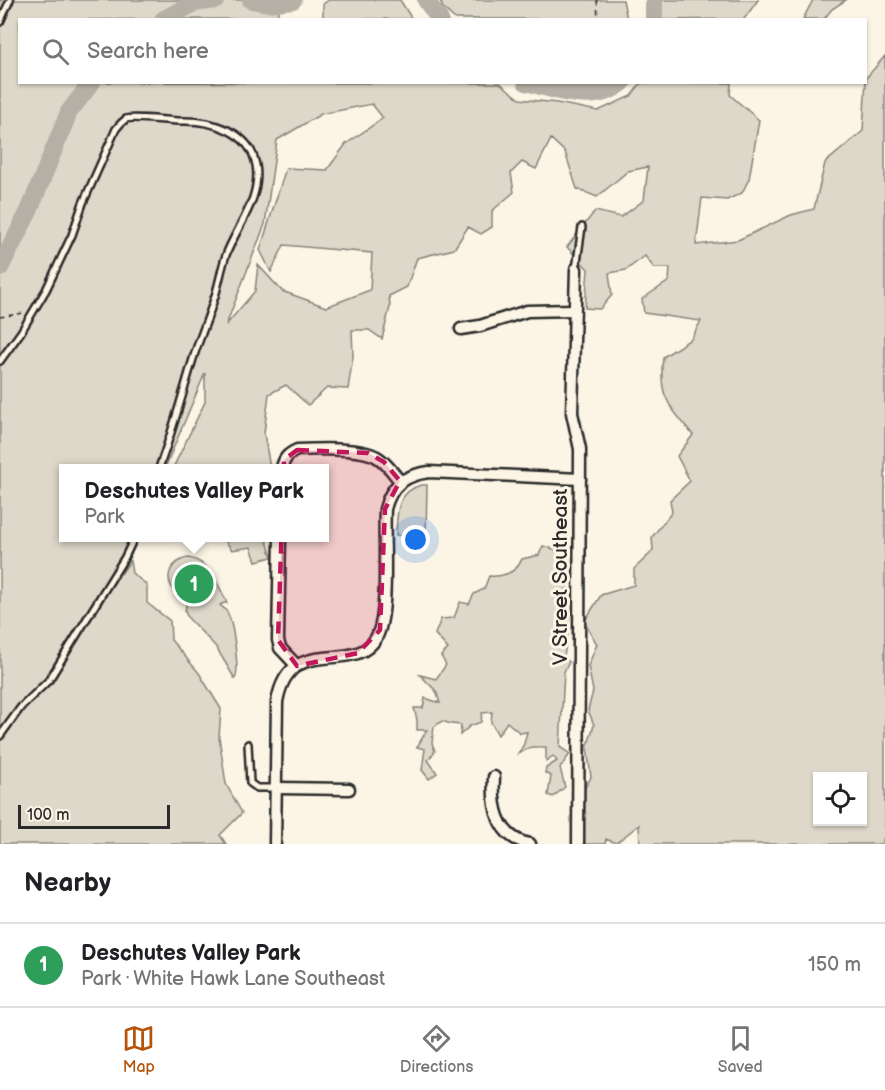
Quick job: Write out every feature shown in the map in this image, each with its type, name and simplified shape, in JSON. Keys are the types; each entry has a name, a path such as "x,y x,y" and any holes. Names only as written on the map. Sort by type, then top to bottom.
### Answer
{"street":[{"name":"V Street Southeast","path":"576,269 572,413 580,449 578,844"},
{"path":"462,329 480,326 527,311 574,310"},
{"path":"283,464 290,453 297,450 361,452 376,456 400,481"},
{"path":"275,844 279,688 287,675 297,666 313,658 358,653 367,649 375,641 383,617 385,509 387,498 393,488 408,477 429,472 580,479"},
{"path":"280,542 278,640 280,648 297,666"},
{"path":"494,777 494,807 502,827 520,841 530,844"},
{"path":"277,788 349,789"}],"lane":[{"path":"0,22 10,0"},
{"path":"0,361 46,290 72,235 80,209 116,129 127,118 218,125 234,134 251,150 257,178 251,203 227,253 160,464"},
{"path":"576,269 582,227"},
{"path":"0,736 21,707 49,680 125,557 132,542"},
{"path":"248,744 250,783 257,789 277,788"}],"path":[{"path":"597,0 597,18"},
{"path":"0,317 33,312"}],"highlighted area":[{"path":"297,450 368,453 384,462 400,481 385,509 380,630 358,653 297,666 278,640 284,460"}],"shaded area":[{"path":"0,0 278,0 278,18 18,18 18,84 501,84 520,99 598,111 631,96 640,84 731,84 730,95 759,120 749,179 742,193 727,200 702,198 696,245 738,240 791,215 814,209 825,163 863,131 867,77 885,56 885,834 882,844 640,844 639,825 616,843 606,839 605,844 580,844 582,793 591,777 587,748 594,725 588,710 593,691 588,666 597,644 584,622 601,595 634,585 634,569 653,551 652,537 672,512 670,500 690,481 677,456 693,435 667,400 662,382 662,371 663,357 691,339 701,321 644,313 642,299 669,281 670,268 654,268 645,256 626,270 609,273 612,295 600,309 585,308 588,269 567,247 595,211 621,217 644,200 648,167 628,171 597,197 577,189 565,152 551,139 536,169 522,162 511,173 514,192 492,211 492,227 481,234 468,227 454,249 417,258 407,287 389,296 390,307 382,339 369,330 352,330 353,356 348,389 327,388 308,405 286,385 269,394 264,433 269,464 175,464 205,402 205,373 167,464 59,464 59,542 134,542 121,574 130,561 132,573 147,585 147,603 170,621 171,640 199,673 221,709 219,737 226,784 242,813 220,835 226,844 0,844","holes":["372,104 383,118 346,144 327,170 286,168 260,250 271,272 284,245 372,253 370,290 326,307 282,291 258,265 255,291 226,325 265,224 277,140 321,114"]},
{"path":"329,0 400,0 411,18 323,18 323,4"},
{"path":"440,0 623,0 627,18 454,18 443,8"},
{"path":"658,0 758,0 745,18 659,18"},
{"path":"813,0 846,0 832,9 825,18 804,18"},
{"path":"427,485 426,536 396,535 402,498 413,488"},
{"path":"226,542 267,542 272,557 256,561 251,547 232,550"},
{"path":"543,546 568,553 565,566 569,581 563,600 570,616 564,630 568,633 564,656 569,662 564,672 560,747 570,754 560,768 565,787 553,797 548,795 551,776 545,773 546,768 557,761 553,756 546,761 546,747 531,747 518,754 527,732 520,733 507,722 498,735 491,722 492,712 482,713 481,722 470,726 460,735 461,725 442,721 434,727 432,743 435,751 428,760 437,773 429,779 422,770 425,749 417,747 427,730 417,730 414,708 423,708 425,698 440,703 436,691 420,675 436,679 446,665 441,656 448,649 435,634 441,619 454,618 460,602 469,604 474,594 484,589 489,576 509,573 522,559 539,555"},
{"path":"188,558 202,563 217,582 227,603 220,605 227,612 233,635 237,666 235,679 216,647 185,612 189,598 180,595 170,584 170,572 174,566"}],"waterway":[{"path":"167,18 194,3 216,0"},
{"path":"251,0 268,3 293,0"},
{"path":"426,0 439,18"},
{"path":"654,0 654,18"},
{"path":"0,268 29,211 69,112 90,84"},
{"path":"533,84 563,92 588,95 612,89 620,84"}],"place":[{"name":"Deschutes Valley Park","path":"194,584"}]}
